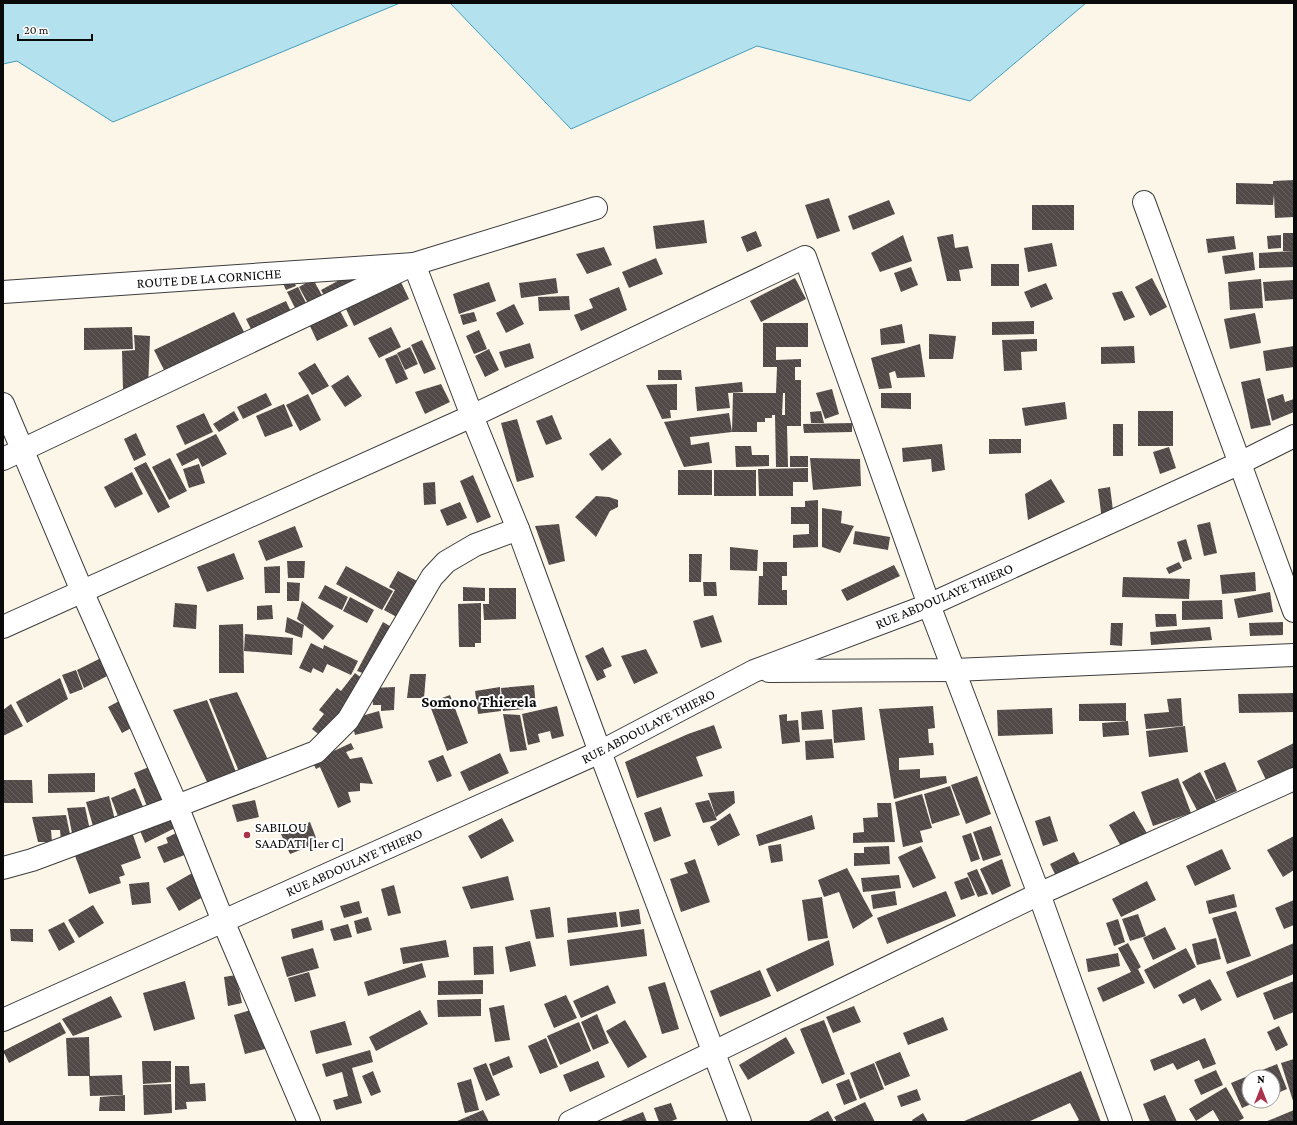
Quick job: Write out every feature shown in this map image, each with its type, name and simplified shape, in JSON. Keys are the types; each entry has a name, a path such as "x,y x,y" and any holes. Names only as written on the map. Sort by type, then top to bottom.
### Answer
{"street":[{"path":"1144,202 1294,611"},
{"path":"3,459 414,264 596,208"},
{"path":"3,627 472,416 805,257 929,605 1039,894 1121,1122"},
{"path":"414,264 472,416 518,528 600,752 740,1122"},
{"name":"ROUTE DE LA CORNICHE","path":"3,292 414,264"},
{"path":"3,404 82,591 177,806 223,921 309,1122"},
{"name":"RUE ABDOULAYE THIERO","path":"3,1020 600,752 754,671 929,605 1240,463 1294,436"},
{"path":"3,868 32,860 316,752 348,720 432,576 446,562 475,545 518,528"},
{"path":"754,671 954,670 1294,655"},
{"path":"570,1122 1039,894 1294,779"}],"water":[{"path":"3,3 400,3 113,122 17,61 3,64"},
{"path":"450,3 1086,3 970,101 757,46 571,129"}],"building":[{"path":"1294,180 1294,217 1275,218 1274,194 1273,205 1236,204 1236,183 1273,184 1273,181"},
{"path":"829,198 840,231 817,239 805,205"},
{"path":"889,200 895,214 853,230 848,216"},
{"path":"1032,205 1074,205 1074,230 1032,230"},
{"path":"704,220 707,243 656,249 653,226"},
{"path":"756,231 762,246 747,252 741,237"},
{"path":"1283,233 1294,233 1294,251 1283,251"},
{"path":"953,234 955,248 968,246 973,268 959,270 961,281 947,281 937,237"},
{"path":"903,235 912,261 880,272 871,253"},
{"path":"1281,235 1281,248 1268,249 1267,236"},
{"path":"1234,236 1236,249 1208,253 1206,239"},
{"path":"1052,243 1057,266 1028,272 1024,248"},
{"path":"604,247 612,265 587,274 576,254"},
{"path":"1294,251 1294,267 1259,268 1259,253"},
{"path":"1253,252 1255,270 1225,274 1222,256"},
{"path":"656,258 663,274 629,288 622,272"},
{"path":"991,264 1019,264 1019,286 991,286"},
{"path":"911,267 918,285 901,292 894,273"},
{"path":"358,270 364,281 327,301 321,290"},
{"path":"291,275 296,286 286,290 281,279"},
{"path":"556,278 558,293 521,298 519,283"},
{"path":"795,278 806,299 761,322 750,301"},
{"path":"1152,278 1167,307 1150,316 1135,287"},
{"path":"313,279 325,301 311,309 299,287"},
{"path":"1261,279 1263,308 1230,310 1228,282"},
{"path":"400,280 409,299 354,326 345,307"},
{"path":"1294,280 1294,299 1265,301 1263,282"},
{"path":"489,282 496,301 459,314 453,294"},
{"path":"1046,283 1053,299 1031,308 1024,292"},
{"path":"298,287 309,309 298,314 287,292"},
{"path":"619,287 627,310 581,331 574,315 593,308 589,299"},
{"path":"1122,291 1135,317 1124,321 1112,293"},
{"path":"569,296 570,310 539,311 538,297"},
{"path":"286,301 293,316 254,335 246,319"},
{"path":"514,304 524,324 506,333 496,313"},
{"path":"339,309 348,326 317,341 309,324"},
{"path":"234,312 249,342 169,380 154,350"},
{"path":"474,312 477,321 463,325 460,315"},
{"path":"1255,313 1261,343 1230,349 1224,319"},
{"path":"1034,321 1034,334 992,335 992,322"},
{"path":"763,323 808,323 808,347 776,347 776,360 801,359 801,367 795,367 795,380 801,380 801,426 787,426 788,467 776,467 775,415 772,415 772,418 765,418 765,422 757,422 757,432 732,432 733,393 776,393 777,367 763,367","holes":["783,393 785,393 785,415 782,415"]},
{"path":"902,324 905,343 881,345 880,329"},
{"path":"132,327 133,349 84,350 84,328"},
{"path":"391,327 401,347 379,358 368,338"},
{"path":"479,330 487,349 474,354 466,336"},
{"path":"929,334 956,336 953,359 929,359"},
{"path":"134,335 150,336 148,389 123,390 122,351 135,350"},
{"path":"1037,339 1037,351 1021,352 1022,370 1004,371 1002,340"},
{"path":"422,340 436,369 424,374 411,345"},
{"path":"530,343 534,358 505,368 499,352"},
{"path":"920,344 925,377 897,378 895,371 889,373 892,388 879,389 871,358"},
{"path":"1134,346 1135,363 1101,364 1101,347"},
{"path":"1294,346 1294,367 1266,371 1263,351"},
{"path":"410,347 418,364 405,370 397,353"},
{"path":"489,349 499,370 485,377 475,356"},
{"path":"397,354 408,379 396,384 385,359"},
{"path":"315,363 329,386 312,395 298,373"},
{"path":"658,370 681,370 682,380 658,380"},
{"path":"348,375 362,396 345,407 331,386"},
{"path":"1260,378 1271,425 1251,429 1241,382"},
{"path":"742,382 743,392 728,393 730,408 697,411 695,387"},
{"path":"441,384 450,402 425,414 415,392"},
{"path":"677,384 677,410 670,410 671,418 662,419 646,385"},
{"path":"832,389 839,414 825,419 816,393"},
{"path":"266,393 272,405 243,419 237,407"},
{"path":"881,393 911,393 911,409 881,408"},
{"path":"308,394 321,420 300,431 286,405"},
{"path":"1283,394 1285,402 1294,399 1294,412 1272,421 1267,399"},
{"path":"1065,402 1067,419 1025,426 1022,408"},
{"path":"284,404 293,426 265,437 256,416"},
{"path":"234,411 239,420 219,432 213,424"},
{"path":"821,411 824,423 811,423 810,412"},
{"path":"1138,411 1173,411 1173,446 1138,446"},
{"path":"204,413 213,432 185,445 176,426"},
{"path":"729,413 732,432 690,437 691,445 709,442 712,463 684,467 664,422"},
{"path":"552,415 562,439 546,445 536,421"},
{"path":"517,419 534,477 517,482 501,423"},
{"path":"852,423 852,432 804,433 803,424"},
{"path":"1113,424 1123,424 1123,456 1113,456"},
{"path":"136,433 146,455 134,461 124,439"},
{"path":"216,434 227,454 202,467 198,458 182,466 176,454"},
{"path":"610,438 622,454 602,471 589,454"},
{"path":"989,439 1021,439 1021,453 989,454"},
{"path":"942,444 945,470 932,472 931,459 903,462 902,448"},
{"path":"735,446 751,446 752,455 769,455 769,466 736,467"},
{"path":"1169,447 1176,468 1160,474 1153,452"},
{"path":"790,456 808,456 808,467 790,467"},
{"path":"170,458 187,491 169,500 152,467"},
{"path":"810,458 860,459 861,486 813,490"},
{"path":"146,462 170,507 158,513 134,468"},
{"path":"199,464 205,483 189,488 183,469"},
{"path":"808,468 808,482 793,482 793,496 759,496 758,469"},
{"path":"678,470 712,470 712,495 678,495"},
{"path":"714,470 756,470 756,496 714,496"},
{"path":"132,472 143,494 115,508 104,487"},
{"path":"473,475 491,517 477,523 460,481"},
{"path":"1051,479 1065,502 1028,520 1025,494"},
{"path":"435,482 436,504 424,505 423,483"},
{"path":"1110,487 1114,518 1102,520 1098,489"},
{"path":"596,496 609,497 618,500 618,507 610,511 596,537 575,517"},
{"path":"818,500 818,547 793,548 793,535 809,534 809,524 791,524 791,507 805,507 805,501"},
{"path":"460,502 467,518 447,526 440,510"},
{"path":"822,508 842,511 841,523 854,526 840,553 822,547"},
{"path":"1210,522 1217,553 1204,556 1197,525"},
{"path":"559,524 565,561 549,565 535,526"},
{"path":"295,526 303,547 266,561 258,541"},
{"path":"855,531 890,537 888,550 853,544"},
{"path":"1186,539 1192,559 1183,562 1177,542"},
{"path":"730,547 758,550 757,571 730,570"},
{"path":"234,553 244,579 207,592 197,567"},
{"path":"689,554 702,554 701,582 689,582"},
{"path":"287,561 305,561 304,578 288,578"},
{"path":"763,562 787,562 787,576 782,576 782,590 787,590 787,605 758,605 759,576 763,576"},
{"path":"1179,562 1182,568 1169,574 1166,568"},
{"path":"894,565 900,576 847,601 841,590"},
{"path":"280,566 280,593 265,593 264,567"},
{"path":"346,566 393,591 382,610 336,584"},
{"path":"398,571 421,583 402,620 384,610 395,590 389,587"},
{"path":"1255,572 1256,591 1222,594 1220,575"},
{"path":"1123,577 1190,579 1189,599 1122,597"},
{"path":"287,582 300,583 299,601 287,601"},
{"path":"703,582 716,582 717,596 704,596"},
{"path":"325,585 348,597 342,610 318,598"},
{"path":"463,587 485,588 485,601 463,601"},
{"path":"489,588 516,588 516,619 484,620 483,604 489,604"},
{"path":"1270,592 1273,612 1238,618 1234,599"},
{"path":"350,597 374,610 367,623 343,611"},
{"path":"1222,600 1223,619 1182,620 1182,601"},
{"path":"302,601 334,626 323,640 297,619"},
{"path":"175,603 197,605 196,629 173,627"},
{"path":"481,603 481,643 475,643 475,647 459,647 458,604"},
{"path":"272,605 273,619 257,620 257,606"},
{"path":"1155,614 1176,614 1177,626 1156,627"},
{"path":"713,615 722,642 701,648 693,621"},
{"path":"287,617 304,625 302,638 285,632"},
{"path":"383,622 393,628 368,675 357,671"},
{"path":"1283,622 1283,635 1250,636 1249,623"},
{"path":"1111,623 1123,623 1122,646 1110,645"},
{"path":"243,624 244,673 219,673 219,625"},
{"path":"1210,627 1212,640 1151,645 1150,632"},
{"path":"245,634 293,638 292,655 244,651"},
{"path":"311,643 323,649 324,645 358,661 351,675 327,664 323,673 313,668 311,673 299,668"},
{"path":"603,647 612,666 603,670 606,677 597,681 585,656"},
{"path":"646,649 658,673 634,684 621,656"},
{"path":"103,657 111,674 84,688 77,670"},
{"path":"76,670 83,689 70,694 62,675"},
{"path":"355,673 366,681 322,737 312,729 324,714 319,710 337,688 341,691"},
{"path":"410,674 426,674 424,698 407,698"},
{"path":"60,678 68,699 27,723 16,702"},
{"path":"534,685 536,708 503,711 501,688"},
{"path":"395,687 394,710 381,711 381,705 373,705 372,688"},
{"path":"500,687 501,711 478,714 475,691"},
{"path":"237,692 269,762 240,774 209,699"},
{"path":"1294,693 1294,712 1239,713 1238,694"},
{"path":"450,695 468,743 447,751 429,703"},
{"path":"1181,698 1183,726 1146,729 1144,714 1169,712 1167,699"},
{"path":"121,700 135,726 122,733 108,707"},
{"path":"207,700 236,772 209,786 173,710"},
{"path":"1126,703 1126,721 1079,721 1079,704"},
{"path":"11,704 23,726 3,736 3,710"},
{"path":"557,706 564,736 552,739 550,731 538,734 540,742 528,745 522,714"},
{"path":"933,706 935,728 928,729 929,743 933,743 934,755 899,758 899,770 920,769 920,778 946,776 947,783 894,799 879,709"},
{"path":"862,707 865,740 834,743 832,710"},
{"path":"1052,708 1053,734 998,736 997,710"},
{"path":"822,710 824,729 802,730 801,712"},
{"path":"379,711 383,728 355,735 351,719"},
{"path":"503,714 520,715 527,750 510,752"},
{"path":"787,714 787,721 798,720 800,742 782,744 779,715"},
{"path":"1128,721 1129,735 1103,737 1102,723"},
{"path":"714,725 722,748 696,757 703,776 637,798 625,762 688,734"},
{"path":"1185,726 1188,752 1149,757 1146,731"},
{"path":"832,739 834,758 806,760 805,741"},
{"path":"351,743 354,749 346,752 350,759 362,757 373,784 360,783 360,791 348,792 351,802 338,808 320,767 316,769 312,761"},
{"path":"1294,743 1294,769 1267,782 1257,761"},
{"path":"500,753 509,773 469,791 460,772"},
{"path":"443,755 452,776 437,782 428,761"},
{"path":"1225,762 1237,791 1216,800 1204,771"},
{"path":"149,767 163,802 148,809 134,773"},
{"path":"1200,772 1216,802 1198,812 1182,782"},
{"path":"95,773 95,792 48,793 48,774"},
{"path":"977,776 991,814 966,824 951,785"},
{"path":"1178,778 1191,813 1153,826 1141,792"},
{"path":"3,780 32,780 33,803 3,803"},
{"path":"950,786 960,815 932,824 924,794"},
{"path":"135,788 144,809 119,819 111,798"},
{"path":"734,791 735,803 716,817 708,793"},
{"path":"922,794 932,828 920,831 923,842 903,847 895,802"},
{"path":"109,796 115,820 93,826 86,802"},
{"path":"255,800 259,817 237,822 232,805"},
{"path":"709,800 717,820 703,823 695,803"},
{"path":"877,803 891,803 895,842 853,843 853,833 864,832 863,818 878,817"},
{"path":"85,807 91,835 73,838 67,808"},
{"path":"661,807 671,836 654,842 644,813"},
{"path":"1134,811 1148,835 1123,850 1109,825"},
{"path":"730,813 740,835 718,846 710,827"},
{"path":"173,814 179,826 145,843 139,828"},
{"path":"66,815 71,839 61,841 60,830 51,830 52,842 38,842 32,817"},
{"path":"812,815 815,829 759,846 756,835"},
{"path":"1050,816 1058,841 1043,846 1035,821"},
{"path":"502,818 514,841 481,859 468,836"},
{"path":"310,822 318,843 290,854 281,834"},
{"path":"991,826 1001,855 983,861 973,832"},
{"path":"132,832 141,858 121,865 125,875 119,877 121,883 89,894 74,853"},
{"path":"178,832 187,854 164,863 157,847 168,843 166,838"},
{"path":"971,833 980,859 971,862 962,836"},
{"path":"1294,836 1294,870 1283,877 1267,850"},
{"path":"781,844 783,861 771,863 768,846"},
{"path":"889,846 890,864 854,866 854,853 864,853 864,847"},
{"path":"921,846 936,878 913,888 898,857"},
{"path":"1222,849 1231,869 1195,886 1186,866"},
{"path":"1074,852 1081,866 1057,878 1050,864"},
{"path":"695,859 710,902 681,912 670,879 688,873 684,863"},
{"path":"1002,859 1011,886 992,895 980,869"},
{"path":"847,868 873,916 853,929 839,892 824,897 818,880"},
{"path":"977,869 988,894 978,897 967,873"},
{"path":"194,872 208,894 179,911 166,888"},
{"path":"899,875 901,888 863,892 861,878"},
{"path":"508,876 514,900 471,909 462,887"},
{"path":"968,877 975,895 961,900 954,882"},
{"path":"1147,881 1156,900 1121,917 1112,899"},
{"path":"149,882 151,903 132,905 129,884"},
{"path":"394,885 401,913 388,916 381,889"},
{"path":"895,891 897,905 873,909 871,895"},
{"path":"946,891 956,916 887,944 877,918"},
{"path":"1234,894 1237,907 1209,914 1206,901"},
{"path":"822,897 828,938 808,941 802,900"},
{"path":"1294,900 1294,925 1284,929 1275,908"},
{"path":"359,901 362,913 344,918 340,906"},
{"path":"93,905 104,923 79,938 68,920"},
{"path":"550,907 554,937 536,939 530,910"},
{"path":"639,909 641,924 621,927 619,912"},
{"path":"1236,911 1251,956 1227,964 1212,918"},
{"path":"616,912 618,927 568,933 567,918"},
{"path":"1138,914 1146,936 1130,941 1122,919"},
{"path":"368,917 372,930 357,934 354,921"},
{"path":"1118,919 1125,942 1114,946 1106,923"},
{"path":"322,920 324,930 293,939 291,929"},
{"path":"64,922 75,942 59,951 48,930"},
{"path":"348,924 352,937 334,941 330,929"},
{"path":"1165,927 1176,949 1153,960 1143,938"},
{"path":"10,929 33,929 33,942 11,941"},
{"path":"644,929 647,956 570,966 567,940"},
{"path":"1216,938 1221,959 1197,965 1192,944"},
{"path":"446,940 449,957 403,964 400,948"},
{"path":"829,940 834,965 777,992 766,969"},
{"path":"530,941 536,966 510,972 505,947"},
{"path":"1128,943 1141,967 1138,969 1145,983 1103,1002 1097,988 1131,972 1118,948"},
{"path":"1294,943 1294,974 1237,998 1226,972"},
{"path":"493,946 494,974 474,975 473,947"},
{"path":"313,948 319,968 287,977 281,957"},
{"path":"1186,948 1196,967 1154,989 1144,970"},
{"path":"1118,953 1120,966 1088,972 1086,959"},
{"path":"422,963 426,977 368,996 364,982"},
{"path":"760,970 771,996 720,1017 710,991"},
{"path":"309,972 316,996 295,1002 288,978"},
{"path":"236,975 242,1003 228,1006 224,977"},
{"path":"1210,979 1222,1000 1201,1011 1195,998 1183,1004 1178,995"},
{"path":"483,980 483,994 438,995 438,981"},
{"path":"185,981 195,1019 154,1031 143,993"},
{"path":"1294,981 1294,1012 1274,1020 1263,993"},
{"path":"665,982 679,1029 662,1034 648,987"},
{"path":"608,985 616,1003 581,1018 573,1001"},
{"path":"566,995 577,1018 554,1028 544,1004"},
{"path":"111,996 122,1017 73,1036 62,1019"},
{"path":"481,999 481,1016 438,1017 437,1000"},
{"path":"504,1005 510,1040 495,1042 489,1008"},
{"path":"854,1006 861,1022 833,1033 826,1017"},
{"path":"254,1009 265,1049 245,1054 234,1015"},
{"path":"420,1010 428,1024 376,1051 369,1037"},
{"path":"597,1014 609,1043 593,1050 581,1022"},
{"path":"943,1017 948,1030 908,1045 903,1033"},
{"path":"625,1020 647,1057 628,1068 606,1031"},
{"path":"824,1020 845,1074 822,1084 800,1029"},
{"path":"345,1021 352,1045 316,1054 310,1031"},
{"path":"60,1022 66,1033 9,1063 3,1051"},
{"path":"579,1022 591,1051 560,1065 547,1036"},
{"path":"1279,1026 1288,1045 1276,1051 1267,1032"},
{"path":"89,1037 90,1076 68,1076 66,1038"},
{"path":"786,1037 795,1053 748,1080 739,1065"},
{"path":"546,1038 558,1067 540,1074 528,1046"},
{"path":"1205,1038 1216,1064 1203,1069 1199,1060 1177,1070 1173,1063 1154,1071 1150,1060"},
{"path":"370,1050 373,1062 352,1068 362,1103 336,1110 333,1100 348,1096 342,1072 326,1077 322,1064"},
{"path":"900,1052 910,1076 885,1086 875,1062"},
{"path":"509,1056 513,1067 493,1076 489,1064"},
{"path":"1294,1059 1294,1104 1281,1063"},
{"path":"142,1061 171,1061 171,1082 143,1084"},
{"path":"598,1061 605,1077 570,1092 563,1075"},
{"path":"486,1063 500,1095 486,1101 473,1068"},
{"path":"874,1063 884,1089 860,1099 850,1073"},
{"path":"1277,1064 1279,1069 1265,1069"},
{"path":"175,1066 189,1066 190,1084 205,1083 206,1101 186,1102 187,1109 175,1110"},
{"path":"1216,1070 1223,1085 1201,1095 1194,1080"},
{"path":"373,1071 381,1092 371,1096 362,1076"},
{"path":"1081,1071 1101,1122 1075,1122 1079,1120 1070,1103 1028,1122 962,1122"},
{"path":"1281,1074 1287,1089 1281,1092"},
{"path":"122,1075 123,1095 90,1096 89,1076"},
{"path":"471,1079 479,1110 465,1113 457,1083"},
{"path":"849,1079 857,1100 844,1105 836,1084"},
{"path":"1241,1079 1241,1106 1231,1083"},
{"path":"171,1084 172,1113 144,1115 143,1085"},
{"path":"1226,1087 1244,1118 1237,1122 1220,1122 1213,1110 1196,1121 1189,1109"},
{"path":"917,1089 921,1100 901,1107 897,1096"},
{"path":"125,1095 125,1111 99,1111 100,1097"},
{"path":"1165,1095 1177,1122 1150,1122 1143,1104"},
{"path":"865,1102 875,1122 837,1122 834,1117"},
{"path":"671,1103 677,1119 669,1122 659,1122 654,1108"},
{"path":"483,1110 489,1122 455,1122"},
{"path":"1294,1110 1294,1122 1265,1122"},
{"path":"828,1111 834,1122 807,1122"},
{"path":"643,1112 647,1122 618,1122"},
{"path":"923,1113 928,1122 913,1122 912,1120"}],"place":[{"name":"SABILOU SAADATI [1er C]","path":"247,835"}],"district":[{"name":"Somono Thierela","path":"479,701"}]}
